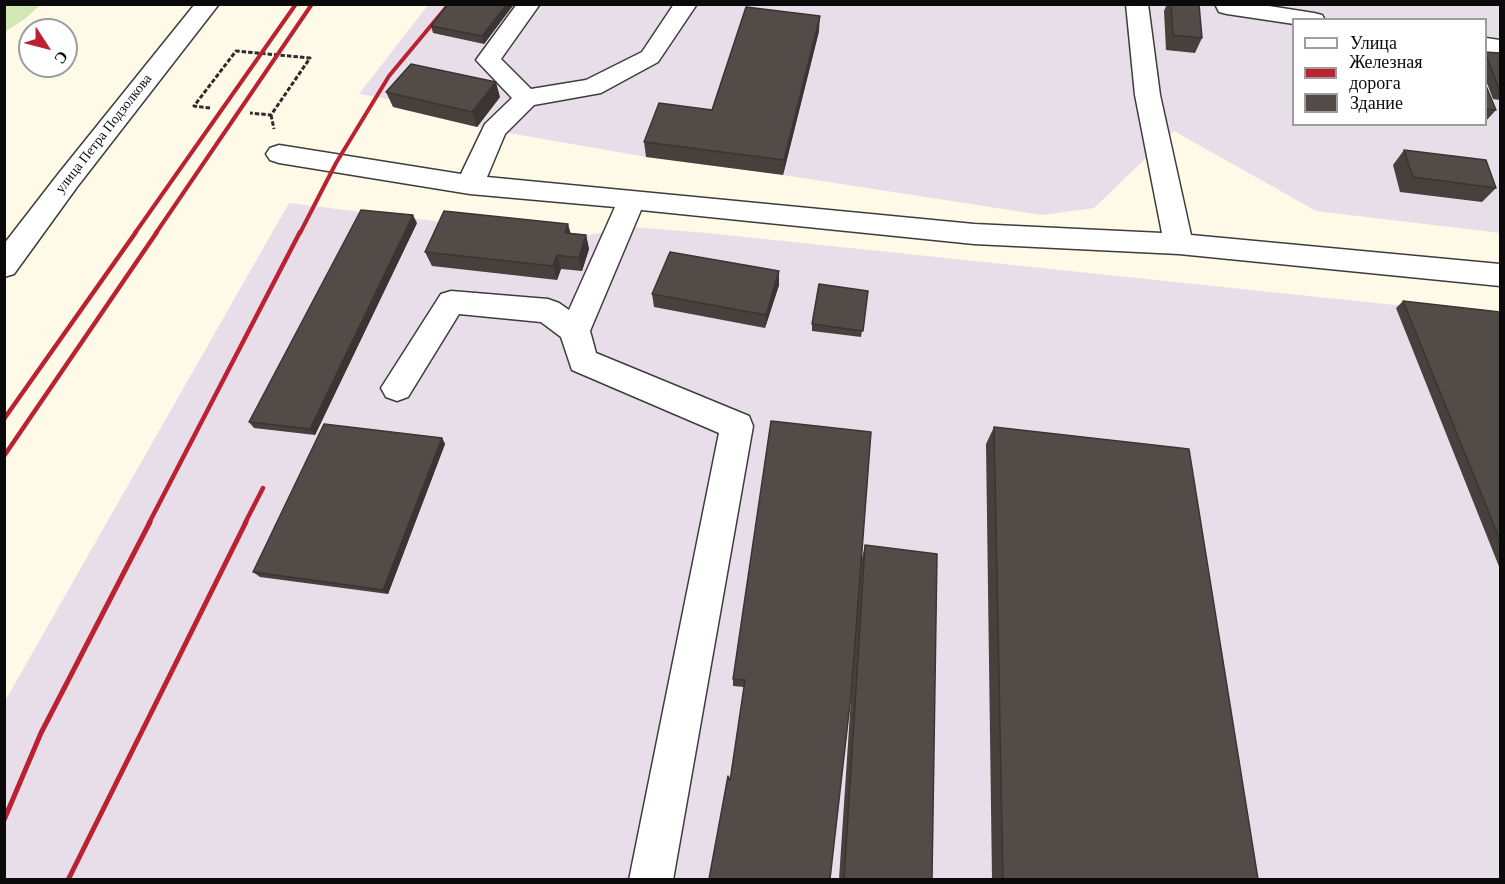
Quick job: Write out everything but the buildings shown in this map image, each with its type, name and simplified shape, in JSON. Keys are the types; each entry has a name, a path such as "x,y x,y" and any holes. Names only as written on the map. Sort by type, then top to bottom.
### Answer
{"street":[{"name":"улица Петра Подзолкова","path":"4,266 68,180 208,4"},
{"path":"526,98 488,60 529,4"},
{"path":"470,185 494,130 526,98 592,87 650,57 686,4"},
{"path":"1137,4 1155,137 1179,244"},
{"path":"1226,4 1227,7 1301,18"},
{"path":"279,154 470,185 974,234 1179,244 1500,275"},
{"path":"632,199 575,331 583,361 737,426 651,879"},
{"path":"398,388 451,302 548,311 575,331"}],"path":[{"path":"210,108 194,106 236,51 310,58 271,115 250,113"}],"shaded area":[{"path":"428,5 1500,5 1500,233 1316,211 1174,131 1094,208 1042,215 783,175 646,157 543,139 477,127 393,107 397,101 359,94"},
{"path":"289,203 572,238 633,227 707,233 1500,316 1500,879 5,880 5,701"}],"green space":[{"path":"5,4 40,4 26,18 18,18 18,23 5,32"}],"railway":[{"path":"135,233 296,4"},
{"path":"156,233 312,4"},
{"path":"300,233 336,163 389,76 449,4"},
{"path":"4,419 136,232"},
{"path":"4,456 157,232"},
{"path":"149,523 300,232"},
{"path":"245,523 263,488"},
{"path":"4,820 41,733 150,522"},
{"path":"68,880 246,522"}]}
